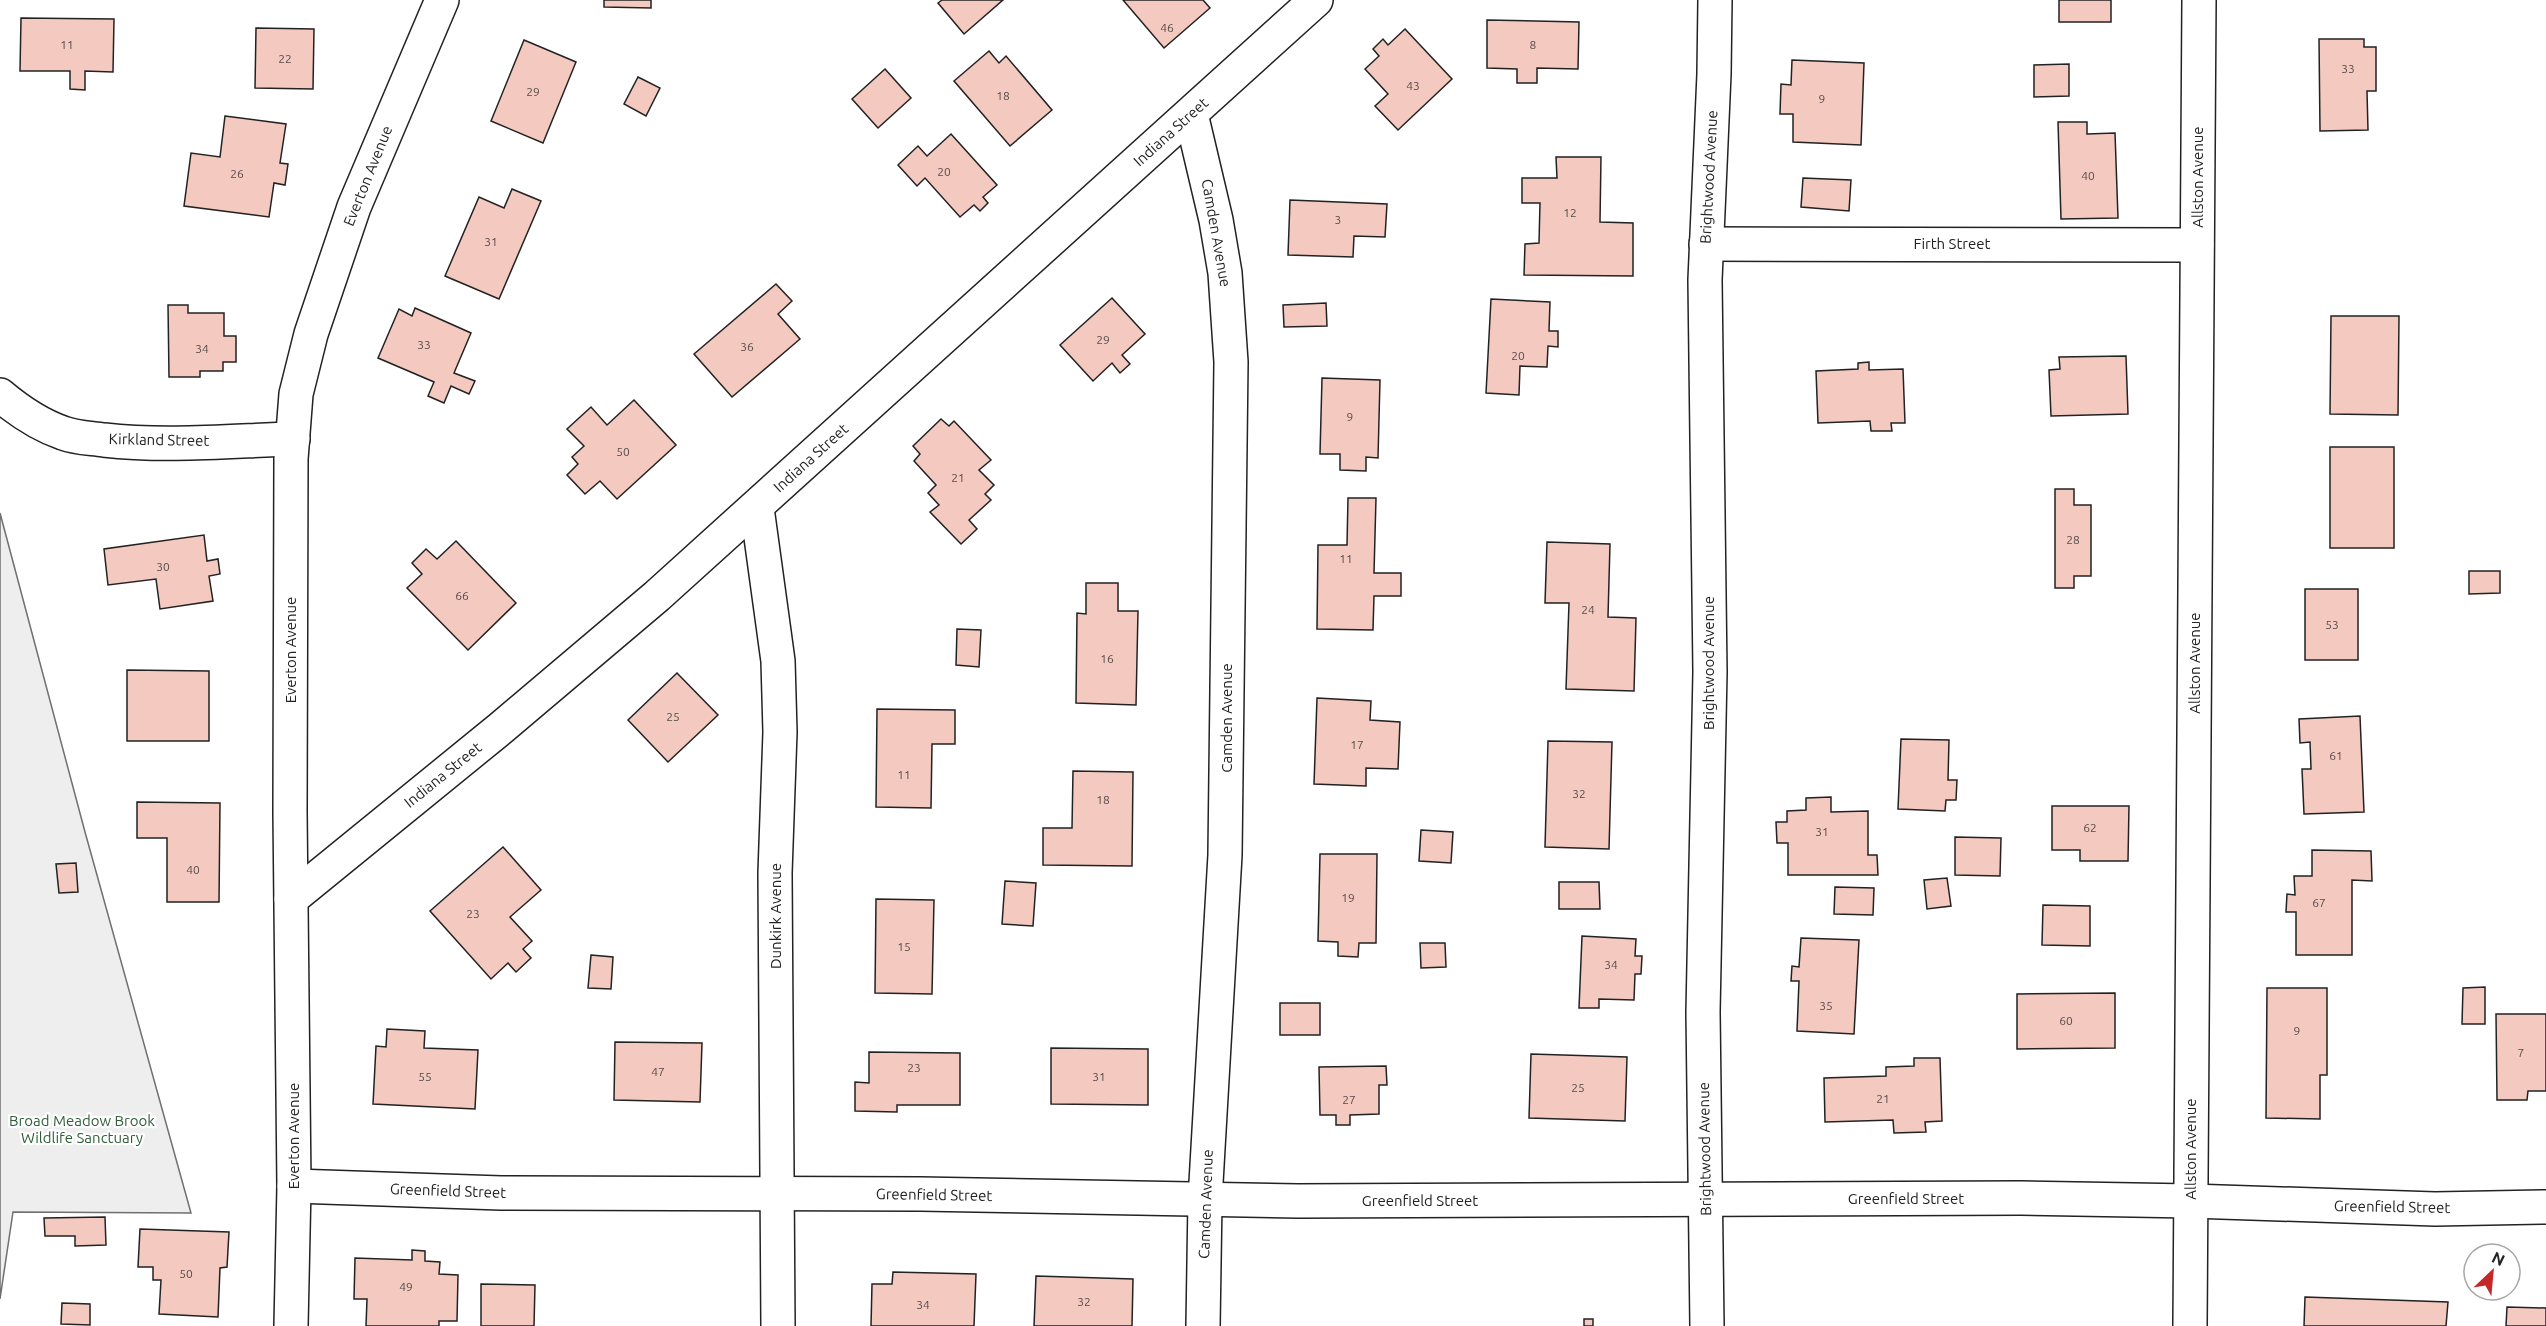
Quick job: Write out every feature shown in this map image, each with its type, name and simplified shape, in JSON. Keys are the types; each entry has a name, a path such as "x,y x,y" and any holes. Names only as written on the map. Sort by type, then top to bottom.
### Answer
{"street":[{"name":"Everton Avenue","path":"291,1326 294,1186 291,899 293,440 296,394 311,334 354,207 442,0"},
{"name":"Indiana Street","path":"291,899 605,642 757,508 1316,0"},
{"name":"Brightwood Avenue","path":"1707,1326 1703,1012 1710,672 1706,244 1715,0"},
{"name":"Allston Avenue","path":"2190,1326 2199,0"},
{"name":"Camden Avenue","path":"1191,114 1216,220 1225,273 1231,362 1226,855 1205,1200 1203,1326"},
{"name":"Firth Street","path":"1706,244 2197,245"},
{"name":"Kirkland Street","path":"0,395 28,416 48,427 64,434 81,437 129,443 293,440"},
{"name":"Dunkirk Avenue","path":"757,508 778,661 780,732 775,873 778,1326"},
{"name":"Greenfield Street","path":"294,1186 501,1193 778,1193 1205,1200 1707,1201 1860,1198 2191,1201 2435,1209 2546,1207"}],"green space":[{"name":"Broad Meadow Brook Wildlife Sanctuary","path":"0,513 85,832 191,1213 13,1212 0,1299"}],"building":[{"path":"604,0 651,0 651,8 604,7"},
{"path":"942,0 1003,0 964,34 938,3"},
{"path":"1123,0 1203,0 1210,8 1164,48"},
{"path":"2059,0 2111,0 2111,22 2059,22"},
{"path":"21,18 114,19 113,72 85,71 85,90 70,89 70,71 20,71"},
{"path":"1487,20 1579,22 1578,69 1537,68 1537,83 1517,83 1517,69 1487,68"},
{"path":"256,28 314,29 313,89 255,88"},
{"path":"1405,29 1452,79 1398,130 1375,106 1388,94 1365,69 1379,56 1373,49 1383,39 1388,45"},
{"path":"2319,39 2364,39 2364,47 2376,47 2376,91 2367,91 2368,130 2320,131"},
{"path":"524,40 576,62 543,143 491,121"},
{"path":"989,51 999,63 1006,56 1052,110 1010,146 954,81"},
{"path":"1792,60 1864,63 1861,145 1793,142 1793,114 1780,114 1781,84 1791,85"},
{"path":"2069,64 2069,96 2034,97 2034,65"},
{"path":"885,69 911,98 878,128 852,99"},
{"path":"638,77 660,88 646,116 624,104"},
{"path":"225,116 286,124 280,163 288,164 285,185 274,183 269,217 184,206 191,153 220,157"},
{"path":"2058,122 2087,122 2087,134 2115,133 2118,218 2061,219"},
{"path":"951,134 997,185 983,197 988,203 980,211 974,205 960,217 925,178 917,186 898,165 918,146 927,156"},
{"path":"1556,157 1601,157 1600,222 1633,223 1633,276 1524,275 1525,244 1539,243 1540,203 1522,203 1522,178 1557,178"},
{"path":"1803,178 1851,180 1849,211 1801,207"},
{"path":"512,189 541,201 499,299 445,276 479,197 504,208"},
{"path":"1290,200 1387,204 1385,237 1354,236 1353,257 1288,255"},
{"path":"776,284 792,301 778,314 800,339 732,397 694,354"},
{"path":"1112,298 1145,334 1122,355 1130,364 1120,373 1112,363 1093,381 1060,345"},
{"path":"1491,299 1550,302 1549,331 1558,331 1558,347 1548,346 1547,367 1520,366 1519,395 1486,393"},
{"path":"1326,303 1327,326 1284,327 1283,305"},
{"path":"168,305 188,305 188,313 224,313 224,336 236,336 236,362 223,362 223,371 200,371 200,377 169,377"},
{"path":"415,308 471,333 454,373 475,381 469,394 451,386 444,403 428,396 434,382 378,358 399,309 412,316"},
{"path":"2331,316 2399,316 2398,415 2330,414"},
{"path":"2126,356 2128,414 2051,416 2049,370 2060,369 2059,357"},
{"path":"1869,362 1869,370 1903,369 1905,423 1891,423 1892,431 1871,431 1870,421 1818,423 1816,371 1858,369 1858,363"},
{"path":"1322,378 1380,380 1378,458 1366,457 1366,471 1340,470 1340,454 1320,454"},
{"path":"634,400 676,445 617,499 600,481 585,494 567,475 578,464 572,457 584,446 567,429 591,407 607,425"},
{"path":"941,419 949,426 954,421 991,460 979,470 994,485 985,494 991,500 969,520 977,529 961,544 930,512 939,505 928,493 936,485 914,461 920,454 913,446"},
{"path":"2330,447 2394,447 2394,548 2330,548"},
{"path":"2055,489 2074,489 2074,505 2091,505 2091,576 2074,576 2074,588 2055,588"},
{"path":"1348,498 1376,498 1374,573 1401,573 1401,596 1374,596 1373,630 1317,629 1318,545 1347,545"},
{"path":"204,535 207,561 218,559 220,574 209,576 213,601 160,609 156,579 108,585 104,549"},
{"path":"456,541 516,603 468,650 407,588 422,574 412,563 426,549 437,559"},
{"path":"1547,542 1610,544 1608,617 1636,618 1634,691 1566,689 1569,603 1545,603"},
{"path":"2469,571 2500,571 2500,593 2469,594"},
{"path":"1086,583 1118,583 1118,611 1138,611 1136,705 1076,703 1077,613 1086,614"},
{"path":"2305,589 2358,589 2358,660 2305,660"},
{"path":"957,629 981,630 979,667 956,665"},
{"path":"127,670 209,671 209,741 127,741"},
{"path":"677,673 718,715 668,762 628,720"},
{"path":"1317,698 1371,701 1370,720 1400,722 1398,769 1366,768 1366,786 1314,784"},
{"path":"877,709 955,710 955,744 932,744 931,808 876,807"},
{"path":"2360,716 2364,812 2304,814 2302,769 2311,769 2310,742 2300,743 2299,719"},
{"path":"1901,739 1949,740 1948,780 1957,780 1956,800 1946,800 1945,811 1898,809"},
{"path":"1548,741 1612,742 1609,849 1545,847"},
{"path":"1073,771 1133,772 1132,866 1043,865 1043,828 1072,828"},
{"path":"1831,797 1831,812 1868,811 1868,855 1877,855 1878,875 1788,875 1788,843 1777,843 1776,822 1787,822 1787,811 1806,810 1806,798"},
{"path":"137,802 220,803 219,902 167,902 167,838 137,838"},
{"path":"2052,806 2129,806 2128,861 2080,861 2080,850 2052,850"},
{"path":"1421,830 1453,832 1451,863 1419,861"},
{"path":"1955,837 2001,838 2000,876 1955,875"},
{"path":"503,847 541,890 510,917 532,941 523,949 531,958 516,972 508,963 491,979 430,911"},
{"path":"2312,850 2371,851 2372,881 2352,880 2352,955 2296,955 2296,912 2286,912 2287,894 2295,895 2294,876 2312,876"},
{"path":"1320,854 1377,854 1376,943 1359,943 1358,957 1338,956 1338,942 1318,941"},
{"path":"76,863 78,892 59,893 56,864"},
{"path":"1947,878 1951,906 1927,909 1924,880"},
{"path":"1005,881 1036,883 1033,926 1002,924"},
{"path":"1559,882 1599,882 1600,909 1559,909"},
{"path":"1835,887 1874,888 1873,915 1834,914"},
{"path":"876,899 934,900 932,994 875,993"},
{"path":"2043,905 2090,906 2090,946 2042,945"},
{"path":"1582,936 1636,939 1635,956 1642,956 1641,974 1635,974 1634,1000 1599,999 1599,1008 1579,1008"},
{"path":"1801,938 1859,940 1854,1034 1797,1031 1799,981 1791,981 1792,966 1799,967"},
{"path":"1420,943 1445,943 1446,967 1421,968"},
{"path":"591,955 613,957 611,989 588,988"},
{"path":"2485,987 2485,1024 2462,1024 2463,988"},
{"path":"2267,988 2327,988 2327,1075 2320,1075 2320,1119 2266,1118"},
{"path":"2115,993 2115,1048 2017,1049 2017,994"},
{"path":"1280,1003 1320,1003 1320,1035 1280,1035"},
{"path":"2496,1014 2546,1014 2546,1091 2528,1091 2527,1100 2497,1100"},
{"path":"387,1029 425,1031 424,1048 478,1050 475,1109 373,1104 376,1046 386,1047"},
{"path":"615,1042 702,1043 700,1102 614,1100"},
{"path":"1051,1048 1148,1049 1148,1105 1051,1104"},
{"path":"869,1052 960,1053 960,1105 897,1105 897,1112 855,1111 855,1082 869,1083"},
{"path":"1531,1054 1627,1057 1625,1121 1529,1118"},
{"path":"1914,1058 1940,1058 1942,1121 1925,1122 1926,1132 1894,1133 1893,1120 1825,1122 1824,1078 1886,1076 1886,1067 1914,1066"},
{"path":"1386,1066 1387,1085 1379,1085 1379,1114 1350,1115 1350,1125 1336,1125 1336,1115 1320,1115 1319,1067"},
{"path":"105,1217 106,1245 75,1246 75,1236 45,1236 44,1218"},
{"path":"140,1229 229,1232 227,1267 220,1268 218,1317 159,1314 161,1280 153,1280 153,1267 138,1267"},
{"path":"412,1250 425,1251 425,1261 440,1262 439,1274 458,1275 457,1321 439,1321 439,1326 366,1326 367,1299 354,1299 355,1258 412,1260"},
{"path":"893,1272 976,1274 974,1326 871,1326 872,1284 892,1284"},
{"path":"1036,1276 1133,1279 1132,1326 1034,1326"},
{"path":"481,1284 535,1285 534,1326 481,1326"},
{"path":"2305,1297 2448,1302 2446,1326 2304,1326"},
{"path":"62,1303 90,1304 90,1325 61,1324"},
{"path":"2507,1307 2546,1308 2546,1326 2506,1326"},
{"path":"1584,1319 1593,1319 1593,1326 1584,1326"}]}
